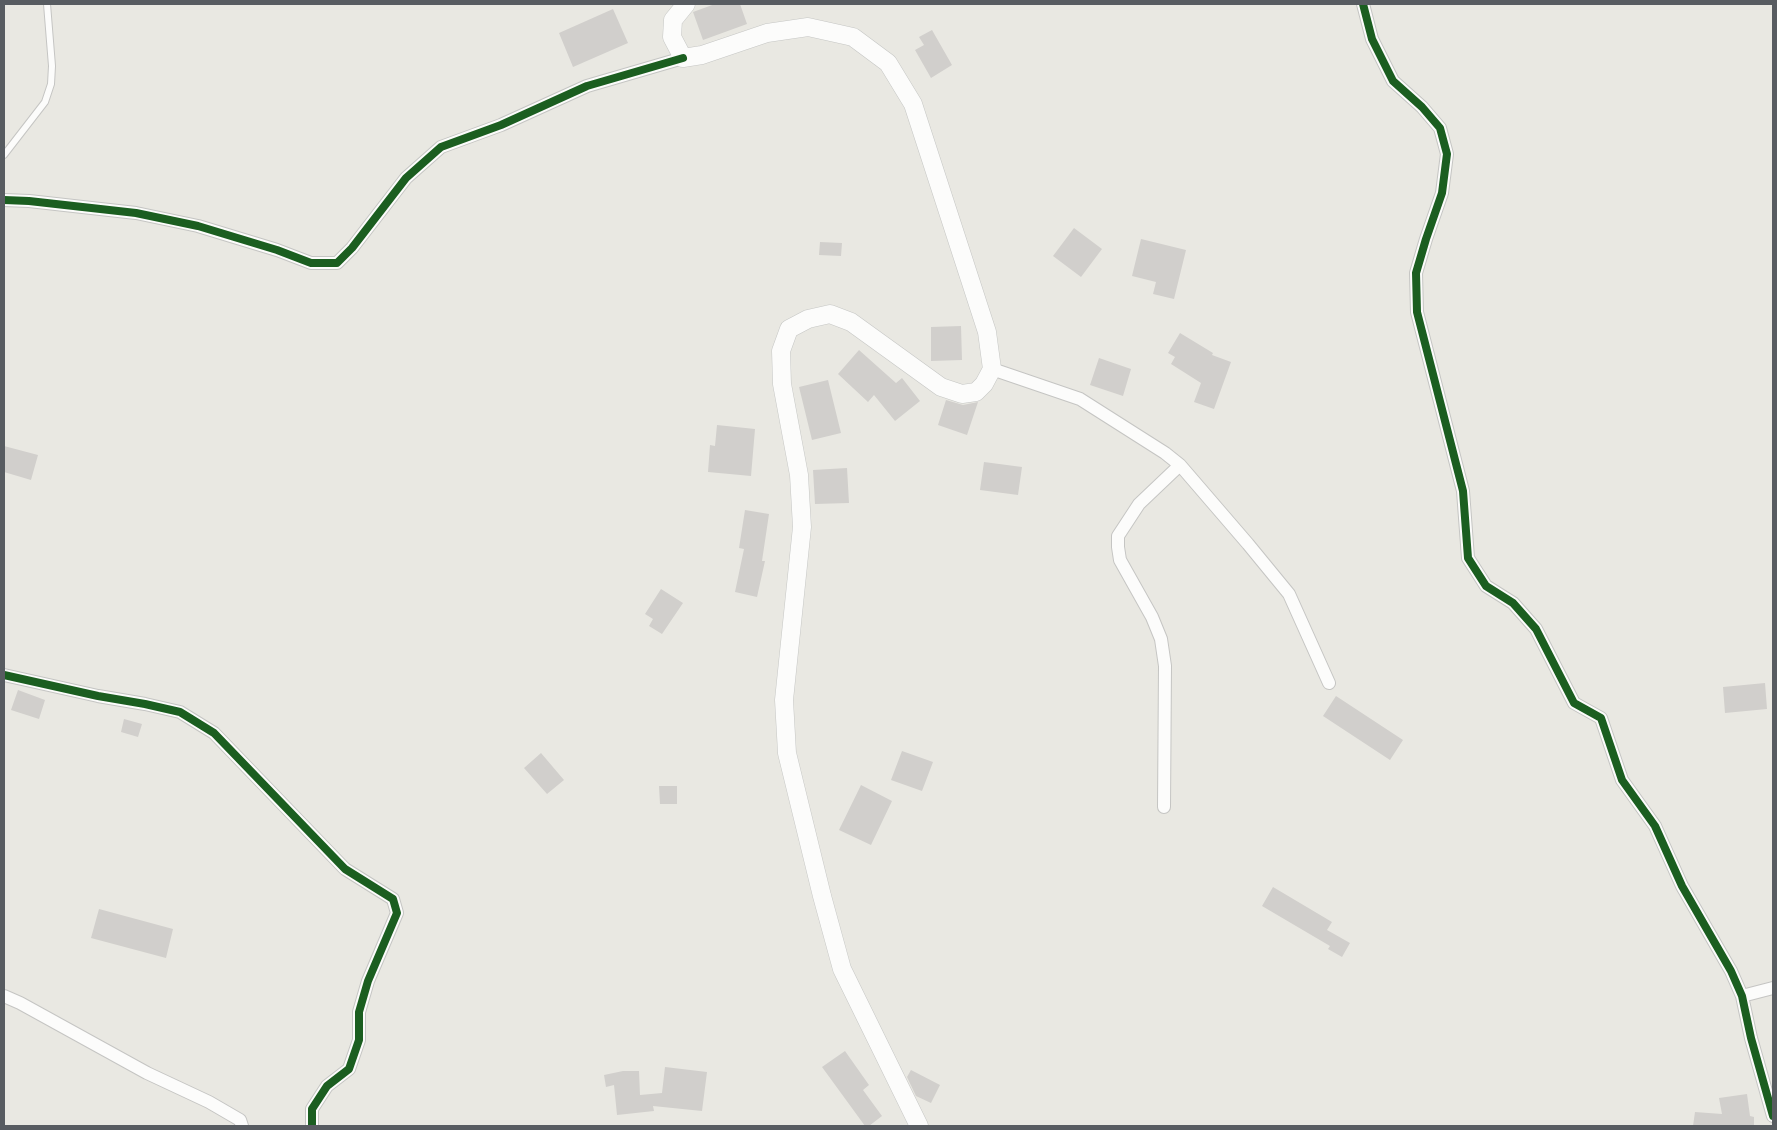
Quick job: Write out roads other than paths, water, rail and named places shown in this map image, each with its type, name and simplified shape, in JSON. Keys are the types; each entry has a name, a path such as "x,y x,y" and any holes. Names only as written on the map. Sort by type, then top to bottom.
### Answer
{"main road":[{"path":"686,4 673,20 672,37 683,58 702,55 767,33 808,27 853,37 888,63 913,104 987,332 992,369 984,384 976,392 962,394 941,387 852,322 830,314 808,318 789,329 781,351 782,384 799,475 802,527 784,700 788,753 822,896 842,968 919,1126"}],"street":[{"path":"1364,4 1372,39 1393,82 1422,107 1440,128 1447,154 1442,193 1416,273 1417,312 1463,491 1468,558 1486,586 1514,603 1536,629 1574,703 1601,718 1622,780 1655,826 1682,886 1731,971 1742,996 1751,1038 1773,1116"},
{"path":"4,200 136,213 198,226 277,250 311,263 337,263 352,248 406,178 441,147 501,125 587,86 683,58"},
{"path":"992,369 1080,399 1166,453 1180,465 1289,594 1329,683"},
{"path":"1164,807 1165,666 1161,639 1152,617 1120,560 1118,536 1140,504 1180,465"},
{"path":"4,675 180,712 214,733 345,869 394,900 397,913 368,980 359,1012 359,1040 349,1069 326,1086 312,1109 312,1126"},
{"path":"1742,996 1773,988"},
{"path":"4,996 147,1073 209,1102 240,1120 242,1126"}],"lane":[{"path":"4,155 45,102 51,84 52,66 47,4"}]}
